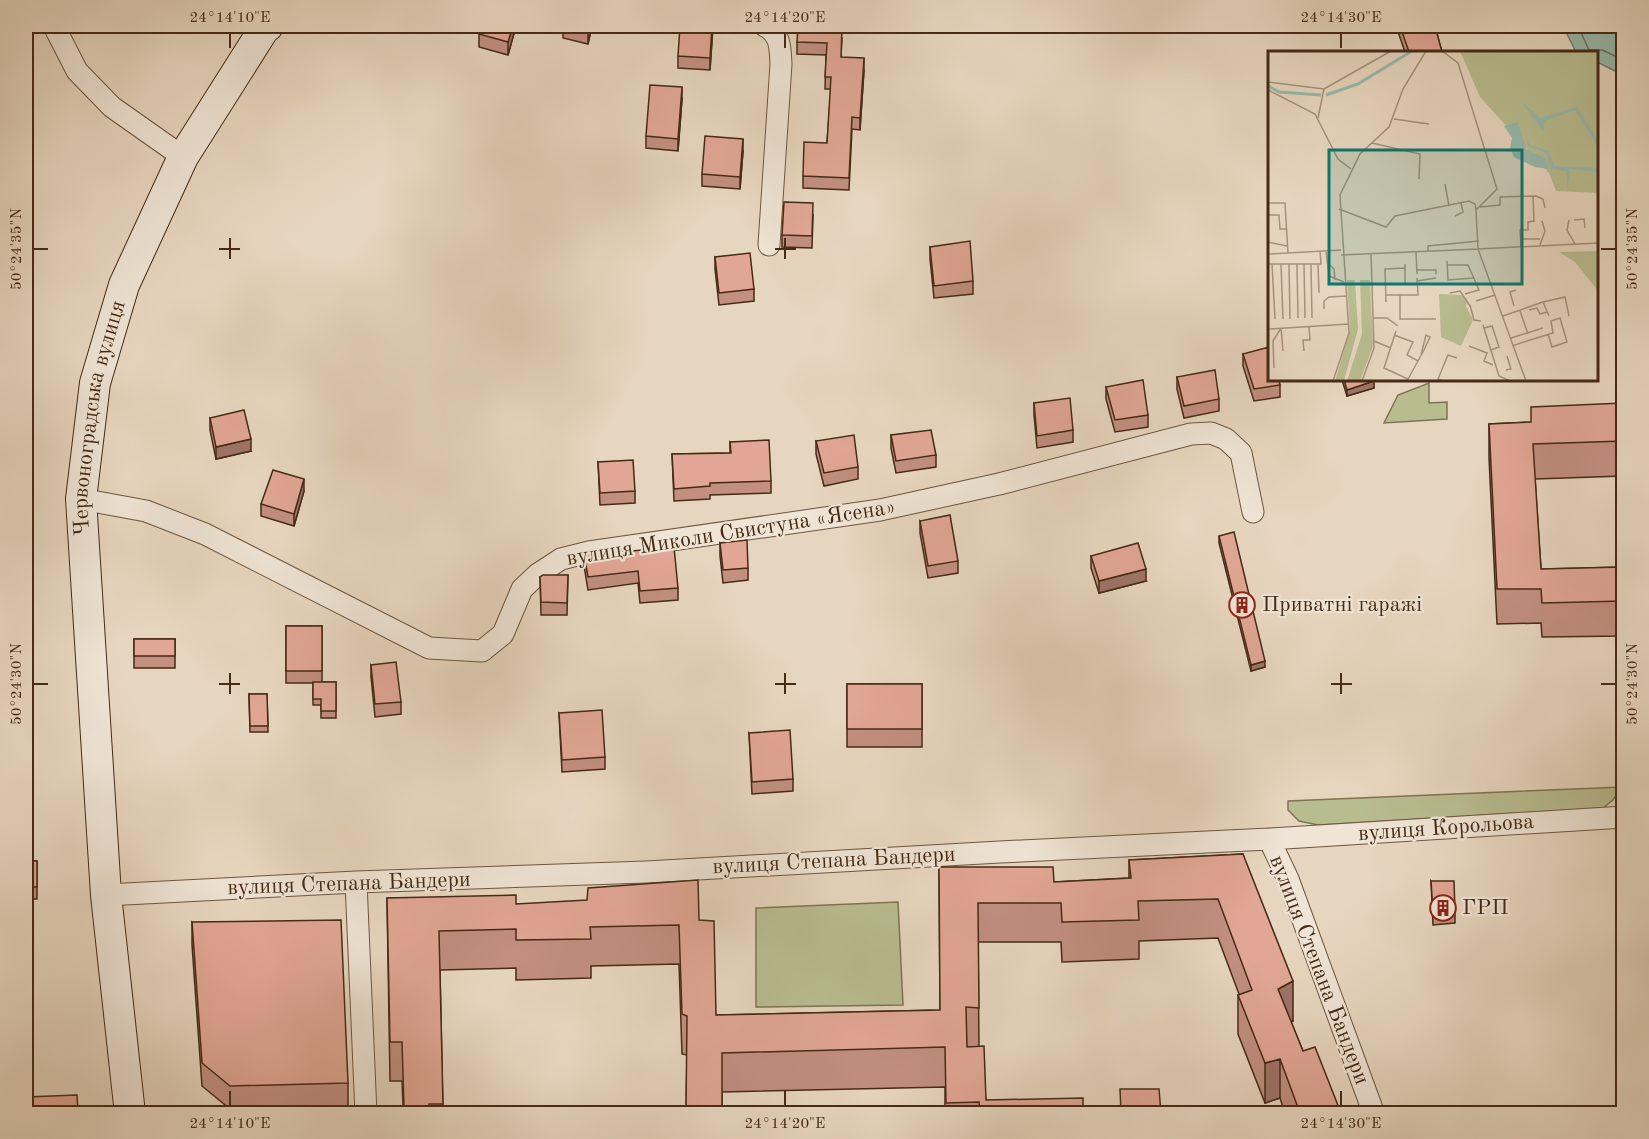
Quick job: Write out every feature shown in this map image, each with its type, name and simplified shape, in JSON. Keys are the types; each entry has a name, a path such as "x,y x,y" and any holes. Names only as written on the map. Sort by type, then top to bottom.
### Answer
{"street":[{"path":"54,26 77,71 112,107 183,157"},
{"name":"Червоноградська вулиця","path":"130,1113 106,895 81,499 95,382 124,285 183,157 268,26"},
{"path":"769,245 781,64 780,42 774,27"},
{"name":"вулиця Миколи Свистуна «Ясена»","path":"81,499 146,511 205,534 429,648 482,651 503,634 522,589 538,574 561,560 588,552 880,510 1007,482 1191,434 1211,433 1226,439 1241,453 1253,512"},
{"name":"вулиця Корольова","path":"1269,839 1623,817"},
{"name":"вулиця Степана Бандери","path":"106,895 356,882 646,872 1269,839 1288,879 1374,1113"},
{"path":"356,882 366,1113"}],"shaded area":[{"path":"1429,383 1429,403 1447,402 1447,419 1384,423 1398,395"},
{"path":"1622,787 1613,800 1603,808 1318,825 1299,821 1288,810 1288,801"},
{"path":"898,902 903,1005 756,1007 756,908"},
{"path":"348,1106 349,1113 265,1113 265,1108"},
{"path":"152,1108 225,1108 226,1113 153,1113"}],"water":[{"path":"1563,26 1623,26 1623,75 1598,62 1598,51 1576,51"}],"building":[{"path":"482,26 513,26 508,42 479,34"},
{"path":"563,26 589,26 588,32"},
{"path":"680,26 712,26 710,58 678,56"},
{"path":"798,26 842,26 841,57 864,58 860,118 852,117 849,178 803,176 804,142 827,143 831,77 825,77 827,43 797,42"},
{"path":"1400,26 1435,26 1442,51 1409,51"},
{"path":"650,85 682,87 678,139 646,136"},
{"path":"705,136 743,139 740,177 702,174"},
{"path":"784,202 813,203 812,236 782,235"},
{"path":"970,241 973,281 934,286 930,247"},
{"path":"750,253 754,289 719,293 715,257"},
{"path":"1268,347 1268,381 1279,381 1280,385 1254,389 1243,354"},
{"path":"1215,370 1219,399 1184,406 1177,377"},
{"path":"1143,380 1148,415 1115,420 1106,387"},
{"path":"1344,381 1374,381 1347,390"},
{"path":"1070,398 1073,430 1037,436 1034,403"},
{"path":"1623,403 1623,441 1533,444 1541,569 1623,567 1623,601 1542,603 1541,589 1497,589 1489,424 1531,422 1531,407"},
{"path":"244,410 251,439 216,447 210,418"},
{"path":"931,430 936,455 896,461 891,435"},
{"path":"854,435 858,467 824,473 816,441"},
{"path":"769,440 771,481 710,483 710,486 674,489 672,454 731,453 730,442"},
{"path":"633,460 635,491 600,493 598,462"},
{"path":"273,470 304,479 294,514 261,504"},
{"path":"950,515 958,561 928,566 920,521"},
{"name":"Приватні гаражі","path":"1234,532 1265,661 1251,665 1219,536"},
{"path":"747,540 748,568 723,570 720,543"},
{"path":"1138,543 1146,569 1099,581 1091,556"},
{"path":"674,547 678,588 640,591 638,571 588,577 584,554 621,548 621,552"},
{"path":"568,575 567,603 541,602 540,577"},
{"path":"286,626 322,626 322,671 286,671"},
{"path":"134,639 175,639 175,656 134,656"},
{"path":"396,662 401,702 375,704 371,665"},
{"path":"313,682 336,682 336,711 321,711 321,699 313,699"},
{"path":"847,684 922,684 922,729 847,729"},
{"path":"249,694 267,694 268,726 250,726"},
{"path":"602,710 605,757 562,760 559,713"},
{"path":"790,730 793,779 752,782 749,733"},
{"path":"1243,854 1293,981 1278,989 1303,1051 1315,1047 1341,1113 1300,1113 1280,1059 1265,1063 1238,995 1252,990 1218,899 1138,901 1139,920 1062,922 1061,903 978,903 979,1008 966,1007 967,1047 984,1046 986,1100 1083,1098 1083,1113 980,1113 979,1102 946,1103 945,1047 722,1053 722,1113 686,1111 687,1016 682,1014 679,925 590,927 591,939 516,940 516,929 439,931 443,1104 429,1104 429,1113 395,1113 395,1107 404,1107 402,1042 390,1042 387,898 516,895 516,904 587,900 588,888 698,880 699,920 714,921 716,1015 940,1010 939,867 1053,867 1054,882 1131,878 1129,860"},
{"path":"26,861 37,861 37,887 26,887"},
{"path":"1431,881 1454,881 1455,911 1433,912"},
{"path":"341,920 348,1083 230,1086 202,1063 192,922"},
{"path":"1120,1089 1159,1089 1161,1113 1121,1113"},
{"path":"77,1095 78,1113 26,1113 26,1097"}],"place":[{"name":"Приватні гаражі","path":"1242,605"},
{"name":"ГРП","path":"1443,908"}]}
